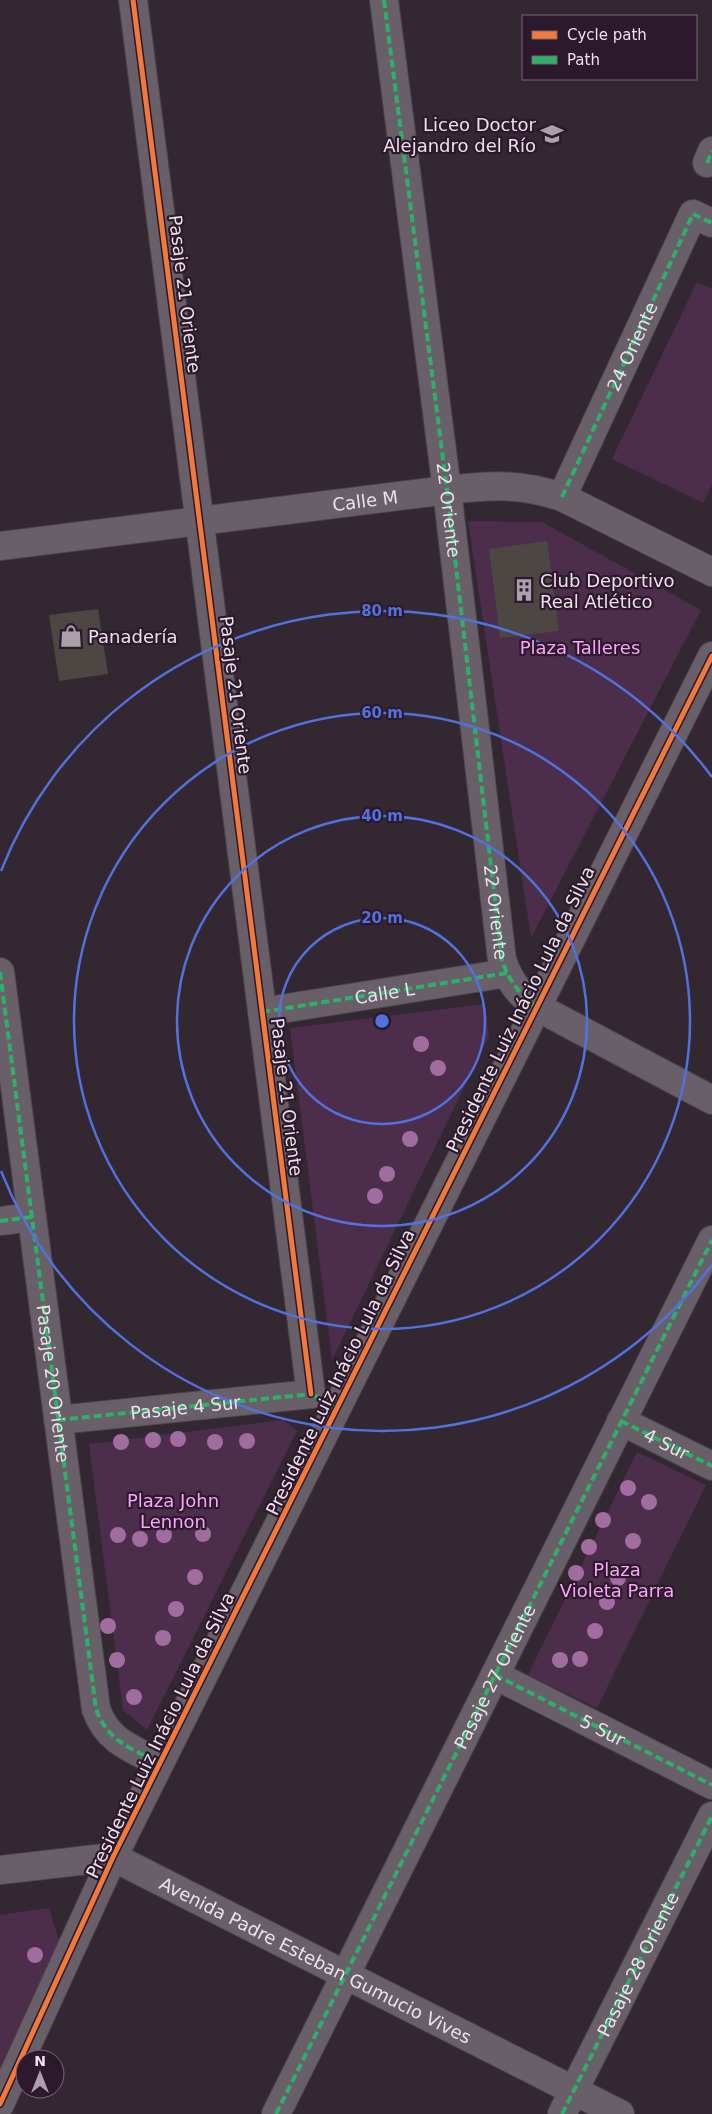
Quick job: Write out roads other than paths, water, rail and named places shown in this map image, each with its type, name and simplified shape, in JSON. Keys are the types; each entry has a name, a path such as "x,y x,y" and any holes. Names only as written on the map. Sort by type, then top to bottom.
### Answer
{"street":[{"name":"Pasaje 21 Oriente","path":"133,0 311,1394"},
{"name":"22 Oriente","path":"384,0 446,490 502,960 507,973 523,996 537,1007"},
{"name":"24 Oriente","path":"562,497 693,214 712,223"},
{"name":"Calle M","path":"0,546 446,490 504,485 534,489 562,497 712,572"},
{"name":"Presidente Luiz Inácio Lula da Silva","path":"0,2104 113,1857 712,656"},
{"name":"Pasaje 20 Oriente","path":"0,972 96,1709 100,1720 113,1737 160,1763"},
{"name":"Calle L","path":"262,1012 507,973"},
{"path":"537,1007 712,1100"},
{"path":"0,1221 32,1217"},
{"name":"Pasaje 27 Oriente","path":"276,2114 712,1240"},
{"path":"311,1394 337,1407"},
{"name":"Pasaje 4 Sur","path":"58,1420 311,1394"},
{"name":"4 Sur","path":"621,1421 712,1466"},
{"name":"5 Sur","path":"495,1675 712,1785"},
{"name":"Pasaje 28 Oriente","path":"568,2102 712,1816"},
{"path":"0,1870 113,1857"},
{"name":"Avenida Padre Esteban Gumucio Vives","path":"113,1857 345,1975 568,2102 620,2114"}],"place":[{"name":"Liceo Doctor Alejandro del Río","path":"552,134"},
{"name":"Club Deportivo Real Atlético","path":"524,590"},
{"name":"Panadería","path":"71,636"}],"park label":[{"name":"Plaza Talleres","path":"580,647"},
{"name":"Plaza John Lennon","path":"173,1510"},
{"name":"Plaza Violeta Parra","path":"617,1579"}]}
